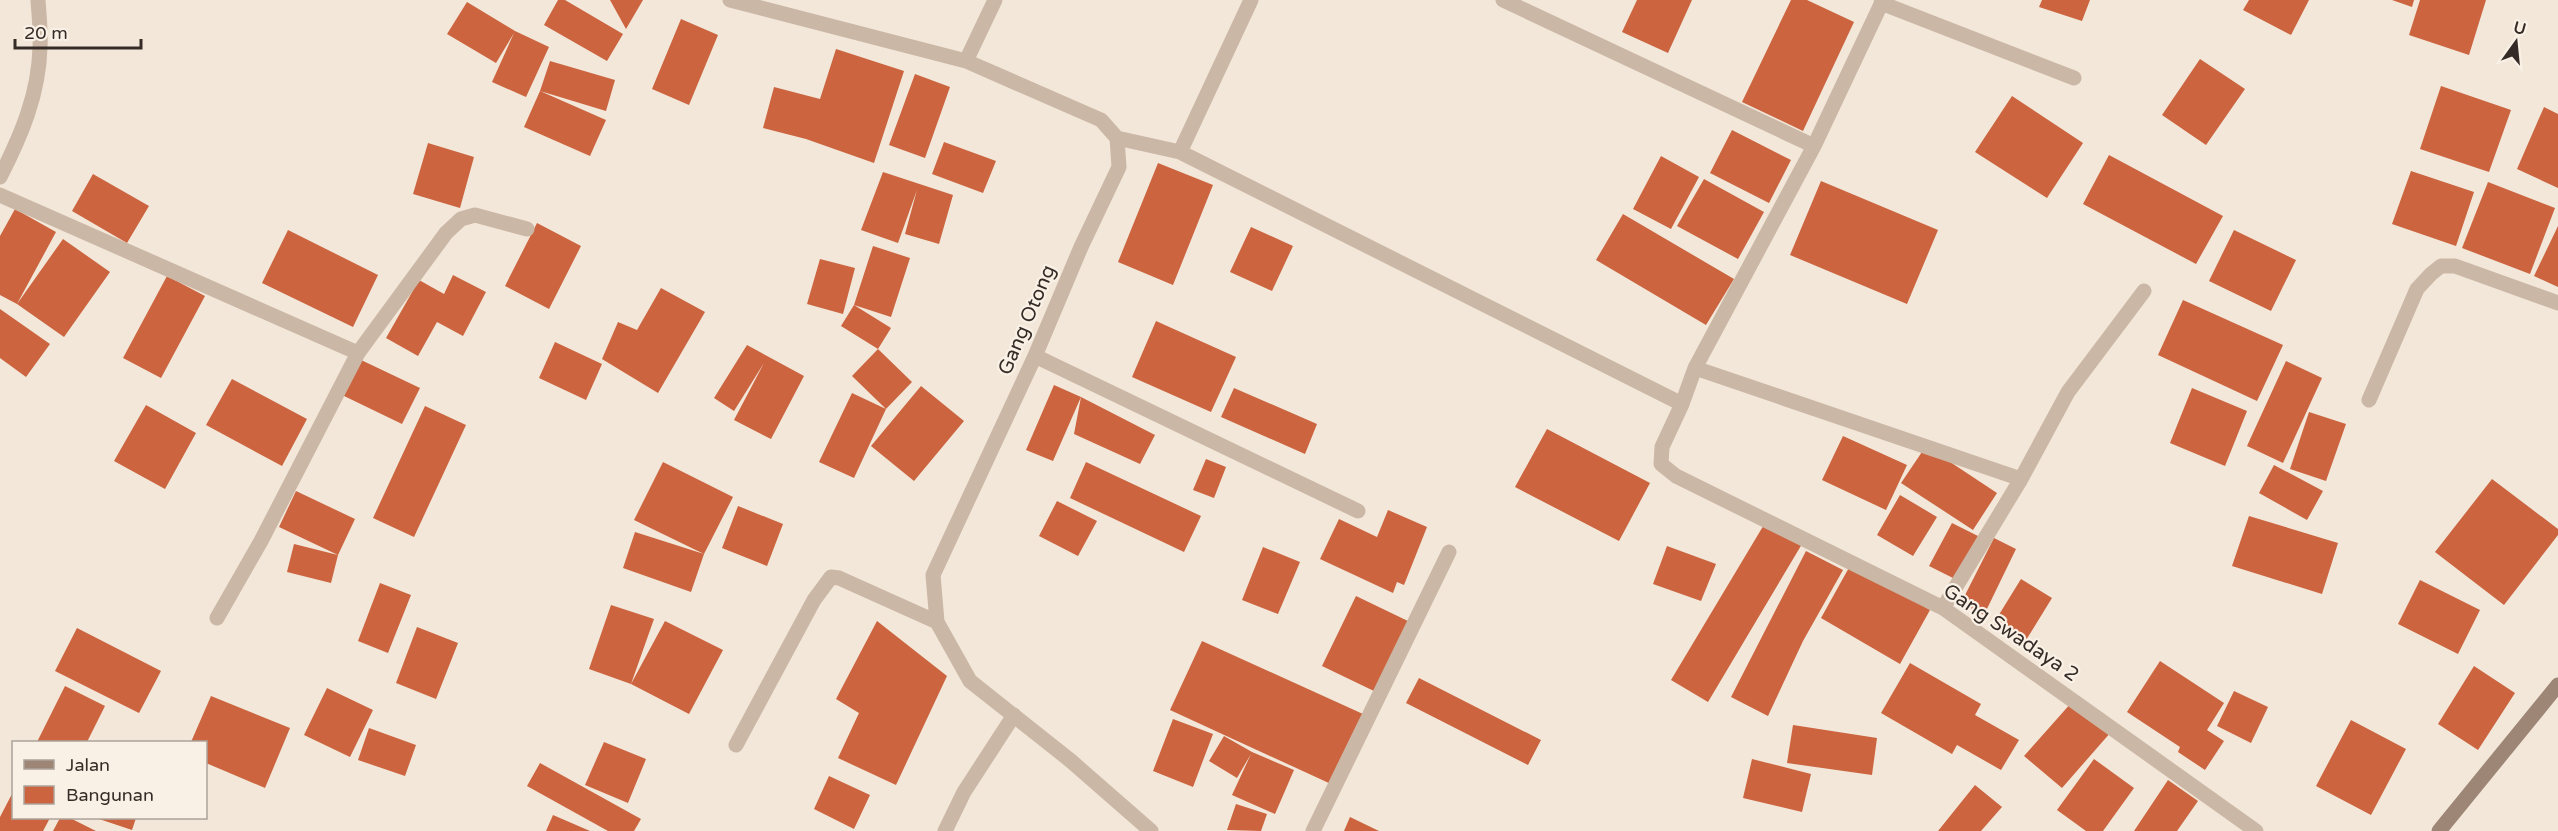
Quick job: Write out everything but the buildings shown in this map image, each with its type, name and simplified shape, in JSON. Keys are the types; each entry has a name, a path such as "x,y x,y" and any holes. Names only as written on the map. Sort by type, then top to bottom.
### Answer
{"main road":[{"path":"2439,831 2558,685"}],"street":[{"path":"0,177 20,138 34,93 40,48 38,0"},
{"path":"730,0 966,61 1101,120 1117,138 1180,152 1682,404 1695,368 1814,146 1882,2 2074,78"},
{"path":"966,61 995,0"},
{"path":"1180,152 1251,0"},
{"path":"1503,0 1814,146"},
{"name":"Gang Otong","path":"1117,138 1119,167 1081,247 1035,356 933,575 937,622 970,681 1071,761 1151,831"},
{"path":"0,195 358,353"},
{"path":"217,618 261,541 358,353 446,233 461,219 475,214 527,229"},
{"path":"2369,400 2417,289 2442,266 2455,266 2558,303"},
{"path":"1943,608 2021,479 2068,392 2144,291"},
{"path":"1035,356 1358,511"},
{"path":"1695,368 2021,479"},
{"name":"Gang Swadaya 2","path":"1682,404 1662,447 1661,464 1676,476 1943,608 2256,831"},
{"path":"1314,831 1449,552"},
{"path":"736,745 814,600 831,577 839,578 937,622"},
{"path":"945,831 964,792 1014,715"}]}
